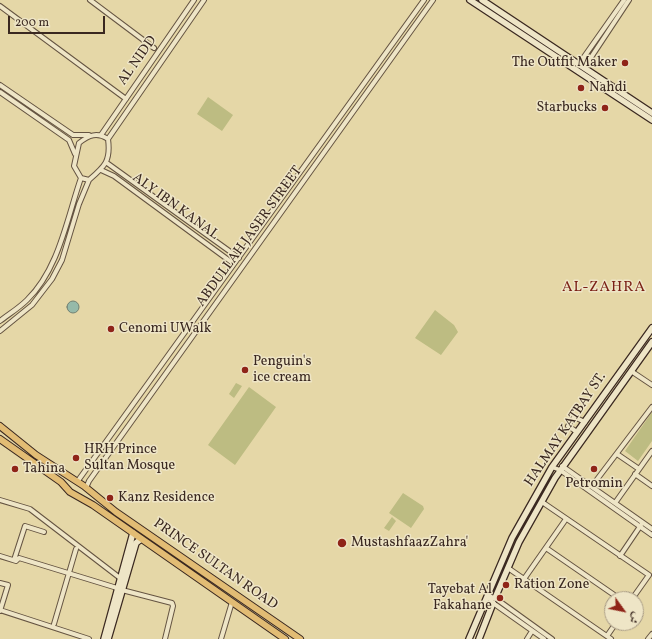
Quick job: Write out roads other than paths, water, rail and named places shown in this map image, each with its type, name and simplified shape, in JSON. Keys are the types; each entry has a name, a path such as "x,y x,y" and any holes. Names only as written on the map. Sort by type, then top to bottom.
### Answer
{"main road":[{"name":"PRINCE SULTAN ROAD","path":"0,428 36,455 86,488 116,512 300,639"},
{"name":"PRINCE SULTAN ROAD","path":"0,439 61,482 76,496 133,533 285,639"},
{"path":"76,496 82,496 86,488"}],"street":[{"path":"90,0 154,48"},
{"name":"AL NIDD","path":"101,135 194,0"},
{"path":"0,331 32,305 55,273 89,180 107,163 110,151 108,139 204,0"},
{"name":"ABDULLAH JASER STREET","path":"77,482 424,0"},
{"name":"ABDULLAH JASER STREET","path":"86,488 89,481 433,0"},
{"path":"470,0 652,120"},
{"path":"482,0 652,113"},
{"path":"581,66 624,0"},
{"path":"581,66 629,0"},
{"path":"0,6 126,99"},
{"path":"376,67 382,72"},
{"path":"0,85 73,135 101,135 108,139"},
{"path":"0,92 69,140 76,154"},
{"path":"32,114 36,109"},
{"path":"0,321 27,300 37,288 54,261 80,178 74,166 79,143 90,135"},
{"path":"107,163 239,258"},
{"name":"ALY IBN KANAL","path":"101,170 114,176 234,264"},
{"path":"80,178 89,180"},
{"path":"71,206 78,208"},
{"path":"60,241 67,243"},
{"path":"49,269 55,273"},
{"path":"37,288 42,292"},
{"path":"14,310 19,316"},
{"path":"200,312 207,316"},
{"name":"HALMAY KATBAY ST.","path":"469,639 512,538 552,467 652,328"},
{"name":"HALMAY KATBAY ST.","path":"480,638 519,542 542,502 562,468 651,344"},
{"path":"631,371 652,385"},
{"path":"592,486 652,407"},
{"path":"578,432 568,426 574,417 584,422"},
{"path":"615,503 652,451"},
{"path":"617,454 639,469"},
{"path":"552,467 562,468 592,486 641,524 652,535"},
{"path":"562,468 641,524 652,529"},
{"path":"636,474 652,486"},
{"path":"0,500 30,509 120,578"},
{"path":"542,502 648,575 637,591"},
{"path":"524,579 566,519"},
{"path":"620,556 641,524"},
{"path":"14,560 25,526 44,532"},
{"path":"108,639 120,589 120,578 133,533"},
{"path":"104,639 136,543 141,539"},
{"path":"546,548 608,591"},
{"path":"54,624 76,549"},
{"path":"0,556 14,560 19,558 172,604 173,606 165,639"},
{"path":"508,568 609,638"},
{"path":"0,583 8,585 0,611 77,637 89,639"},
{"path":"487,596 552,639"},
{"path":"494,601 544,639"},
{"path":"221,639 232,602"},
{"path":"527,639 532,631"},
{"path":"648,639 652,634"}],"place":[{"name":"The Outfit Maker","path":"625,63"},
{"name":"Nahdi","path":"581,88"},
{"name":"Starbucks","path":"605,108"},
{"name":"Cenomi UWalk","path":"111,329"},
{"name":"Penguin's ice cream","path":"245,370"},
{"name":"HRH Prince Sultan Mosque","path":"76,458"},
{"name":"Tahina","path":"15,469"},
{"name":"Petromin","path":"594,469"},
{"name":"Kanz Residence","path":"110,498"},
{"name":"MustashfaazZahra'","path":"342,543"},
{"name":"Ration Zone","path":"506,585"},
{"name":"Tayebat Al Fakahane","path":"500,598"}],"district":[{"name":"AL-ZAHRA","path":"604,288"}]}
